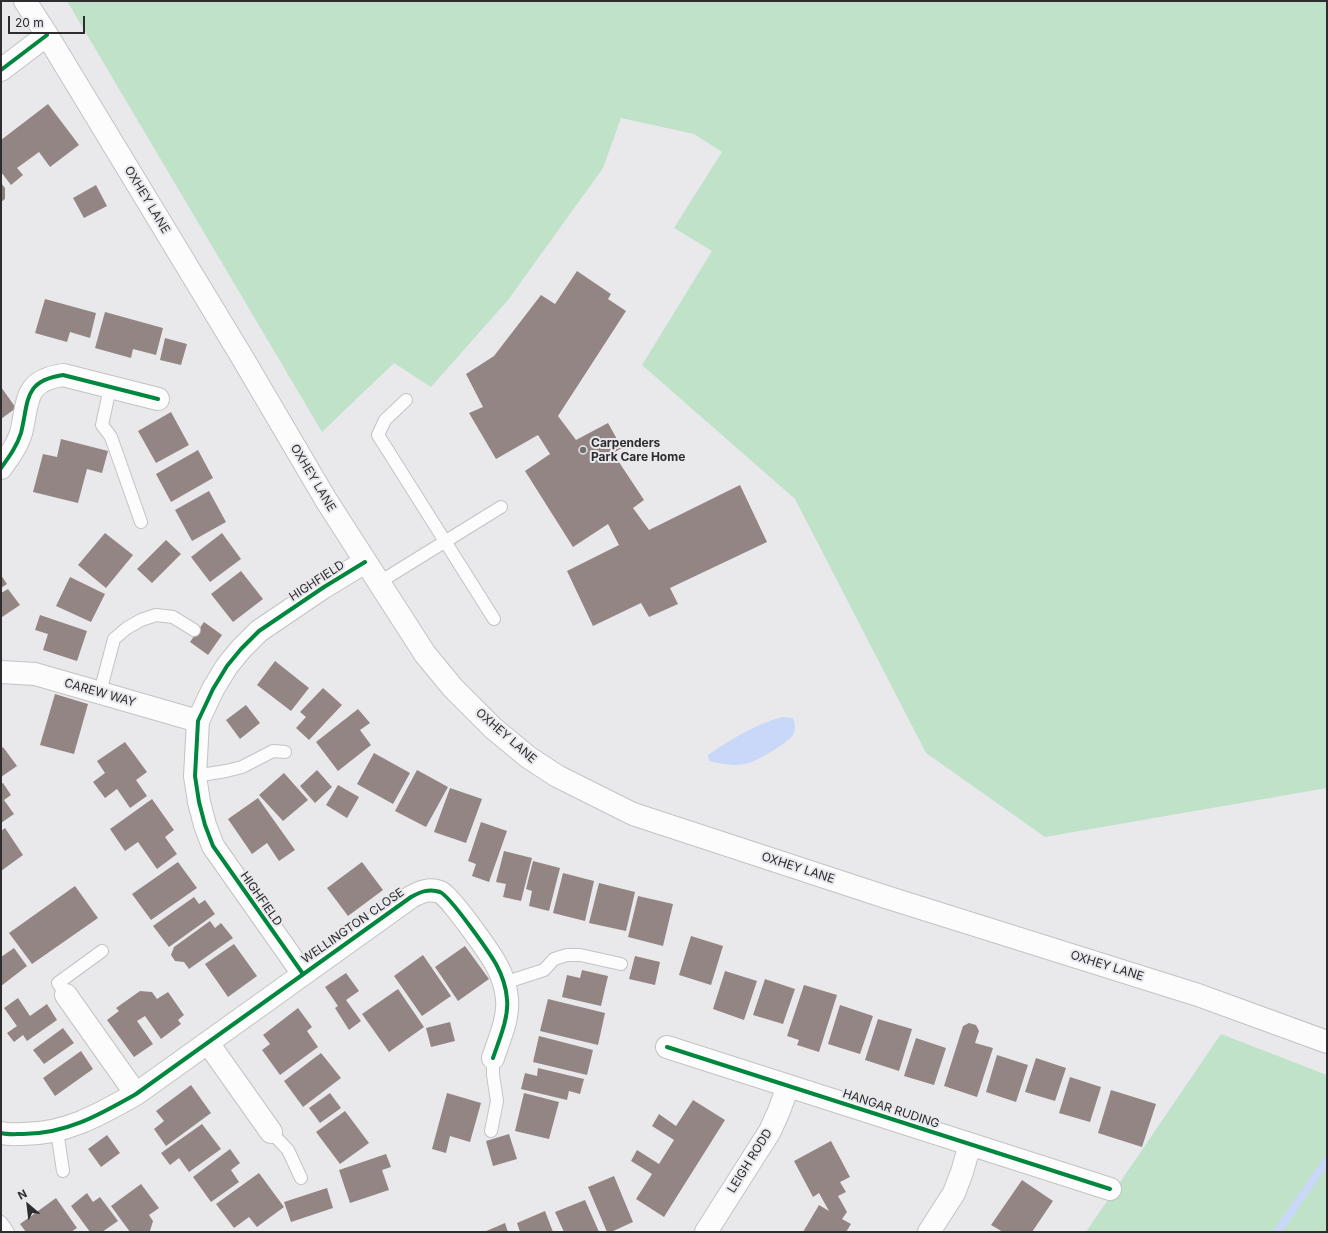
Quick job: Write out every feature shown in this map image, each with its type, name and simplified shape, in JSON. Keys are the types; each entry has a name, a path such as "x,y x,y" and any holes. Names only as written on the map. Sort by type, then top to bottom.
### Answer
{"street":[{"name":"OXHEY LANE","path":"25,1 238,350 326,500 425,654 453,688 493,728 528,757 557,776 632,814 886,897 1198,994 1327,1042"},
{"path":"1,70 47,35"},
{"path":"1,468 12,453 20,434 28,399 33,388 41,381 49,377 63,375 158,399"},
{"name":"HIGHFIELD","path":"303,974 213,846 205,825 199,802 196,776 198,721 213,689 227,666 259,631 324,587 365,562"},
{"name":"CAREW WAY","path":"1,672 35,674 198,721"},
{"name":"WELLINGTON CLOSE","path":"303,974 411,897 422,891 432,890 441,892 451,902 496,964 504,983 508,1000 505,1022 493,1058"},
{"path":"2,1139 57,1131 85,1122 108,1110 136,1094 303,974"},
{"path":"66,995 136,1094"},
{"path":"208,1043 271,1132"},
{"name":"HANGAR RUDING","path":"667,1047 1110,1189"},
{"name":"LEIGH RODD","path":"706,1232 770,1131 780,1111 788,1086"},
{"path":"929,1232 954,1193 970,1144"}],"lane":[{"path":"110,388 102,424 111,437 141,522"},
{"path":"406,400 385,420 378,435 494,619"},
{"path":"378,583 501,507"},
{"path":"100,692 114,639 127,628 141,620 156,615 173,617 194,630"},
{"path":"196,776 242,767 273,751 285,752"},
{"path":"66,995 58,983 102,951"},
{"path":"504,983 544,970 554,959 567,955 580,955 621,964"},
{"path":"491,1131 497,1101 493,1075 493,1058"},
{"path":"57,1131 63,1171"},
{"path":"271,1132 288,1150 301,1178"},
{"path":"1,1222 8,1232"}],"green space":[{"path":"67,1 1327,1 1327,788 1045,837 926,753 795,499 642,365 712,251 674,228 722,152 694,134 621,118 603,168 508,300 431,387 394,363 322,432"},
{"path":"1221,1034 1327,1075 1327,1232 1086,1232"}],"water":[{"path":"782,717 793,718 795,731 793,735 786,742 759,759 739,765 729,765 709,761 708,755 735,738 753,728"}],"building":[{"path":"48,104 79,145 50,167 39,152 17,168 23,175 11,185 1,172 1,140"},
{"path":"1,183 5,188 5,199 1,202"},
{"path":"96,185 107,206 84,218 73,198"},
{"name":"Carpenders Park Care Home","path":"577,271 611,294 608,299 626,311 558,416 576,440 608,423 622,448 613,453 644,500 633,508 649,530 740,485 767,542 670,588 678,604 649,617 641,603 593,626 567,571 619,545 608,524 573,547 525,471 550,454 538,435 496,459 469,413 483,407 466,374 494,356 541,295 555,304"},
{"path":"45,299 96,313 90,338 70,332 67,342 35,333"},
{"path":"105,312 163,328 156,355 133,349 131,358 95,348"},
{"path":"165,338 187,344 181,365 160,360"},
{"path":"1,387 16,408 1,419"},
{"path":"171,412 189,445 156,463 138,431"},
{"path":"61,439 108,451 102,473 87,469 78,503 33,492 43,454 57,457"},
{"path":"198,450 213,478 171,502 156,474"},
{"path":"209,491 226,522 192,541 175,510"},
{"path":"105,533 133,555 106,588 78,565"},
{"path":"222,533 241,559 210,582 191,557"},
{"path":"166,540 181,554 152,583 137,569"},
{"path":"241,571 263,599 233,622 211,594"},
{"path":"1,575 7,584 1,588"},
{"path":"70,577 105,594 91,622 56,606"},
{"path":"8,589 20,605 2,617 1,593"},
{"path":"40,615 87,631 77,661 43,650 48,634 35,630"},
{"path":"204,622 222,635 208,655 190,642"},
{"path":"275,661 309,688 291,711 257,685"},
{"path":"323,688 342,705 309,740 296,728 306,717 300,712"},
{"path":"55,694 88,704 74,754 40,745"},
{"path":"246,705 260,723 240,739 226,720"},
{"path":"358,709 370,723 360,730 371,745 338,771 316,742"},
{"path":"125,742 147,772 136,780 147,796 130,808 117,789 105,798 93,782 105,773 97,761"},
{"path":"3,747 17,766 1,777 1,749"},
{"path":"374,753 410,773 393,804 357,784"},
{"path":"317,770 332,787 315,803 300,786"},
{"path":"417,770 448,787 426,827 395,811"},
{"path":"284,773 308,800 283,821 259,795"},
{"path":"3,783 11,795 4,800 14,814 1,823 1,784"},
{"path":"338,785 359,797 347,818 326,805"},
{"path":"450,788 482,799 466,843 434,832"},
{"path":"258,798 295,850 279,861 267,843 252,854 228,819"},
{"path":"152,799 174,830 165,837 177,854 157,869 138,842 125,851 110,829"},
{"path":"481,822 507,831 489,882 472,876 476,864 468,861"},
{"path":"5,828 23,855 1,871 1,831"},
{"path":"504,851 532,858 521,901 503,897 506,884 496,882"},
{"path":"533,861 560,868 549,911 529,906 532,891 526,889"},
{"path":"178,862 197,888 151,920 132,894"},
{"path":"362,862 383,890 348,916 327,888"},
{"path":"563,873 594,881 585,921 553,913"},
{"path":"599,883 635,892 626,931 589,923"},
{"path":"75,886 98,918 32,964 9,933"},
{"path":"638,896 673,904 663,946 628,937"},
{"path":"194,897 199,904 205,900 215,914 169,947 153,926"},
{"path":"210,921 215,928 221,923 233,938 189,969 184,962 175,961 171,955 174,947"},
{"path":"691,936 723,946 711,985 679,975"},
{"path":"234,944 257,976 228,997 205,964"},
{"path":"465,946 489,979 458,1001 435,967"},
{"path":"14,948 27,966 1,986 1,957"},
{"path":"423,955 451,996 422,1016 394,976"},
{"path":"635,956 660,962 655,985 629,979"},
{"path":"582,970 608,976 601,1006 562,997 567,975 580,978"},
{"path":"725,971 757,981 744,1020 713,1009"},
{"path":"346,973 359,991 346,1000 361,1021 349,1030 335,1008 338,1006 325,987"},
{"path":"765,979 795,989 783,1024 753,1015"},
{"path":"804,985 837,995 819,1052 797,1045 799,1040 787,1036"},
{"path":"398,989 424,1027 389,1052 362,1014"},
{"path":"140,991 152,992 157,999 168,992 184,1015 178,1020 181,1024 161,1039 145,1016 137,1021 153,1044 134,1057 107,1020 119,1011 116,1008"},
{"path":"18,998 30,1016 47,1004 57,1020 27,1041 23,1035 14,1042 7,1033 17,1026 4,1008"},
{"path":"548,999 605,1013 598,1045 540,1031"},
{"path":"840,1005 873,1016 860,1054 828,1044"},
{"path":"298,1008 312,1027 307,1031 318,1047 280,1075 262,1050 270,1044 263,1035"},
{"path":"878,1019 912,1029 899,1071 865,1060"},
{"path":"450,1022 455,1041 431,1047 426,1028"},
{"path":"969,1023 976,1025 979,1031 975,1043 993,1048 977,1097 944,1086 963,1026"},
{"path":"63,1028 74,1043 44,1064 33,1050"},
{"path":"539,1036 593,1050 587,1075 533,1062"},
{"path":"916,1038 946,1048 934,1085 904,1076"},
{"path":"81,1051 93,1069 55,1096 43,1078"},
{"path":"321,1053 341,1078 303,1107 284,1081"},
{"path":"997,1055 1028,1065 1016,1102 986,1092"},
{"path":"1036,1058 1066,1068 1055,1101 1025,1092"},
{"path":"538,1068 584,1079 580,1094 569,1091 567,1100 521,1089 525,1073 537,1076"},
{"path":"1070,1077 1101,1087 1090,1122 1059,1113"},
{"path":"191,1085 211,1113 166,1146 154,1129 164,1121 156,1111"},
{"path":"1111,1090 1156,1104 1142,1147 1098,1133"},
{"path":"330,1093 341,1108 320,1123 309,1108"},
{"path":"447,1093 481,1103 470,1142 450,1136 446,1153 432,1149"},
{"path":"524,1093 559,1102 549,1139 515,1131"},
{"path":"693,1100 725,1120 664,1217 636,1199 652,1174 631,1161 637,1150 659,1164 674,1140 652,1126 659,1114 676,1126"},
{"path":"345,1111 369,1143 340,1164 316,1132"},
{"path":"202,1124 221,1149 189,1172 179,1158 170,1165 161,1153"},
{"path":"509,1134 517,1159 493,1166 486,1141"},
{"path":"107,1135 120,1153 101,1167 88,1149"},
{"path":"831,1141 850,1177 840,1182 846,1192 838,1196 847,1212 842,1219 851,1224 846,1232 803,1232 819,1205 829,1211 819,1193 813,1197 794,1161"},
{"path":"230,1149 240,1163 231,1170 239,1182 211,1202 193,1177"},
{"path":"386,1154 391,1167 382,1170 389,1190 350,1203 339,1170"},
{"path":"259,1173 284,1207 257,1227 249,1217 234,1228 216,1204"},
{"path":"614,1176 633,1222 611,1232 607,1232 588,1187"},
{"path":"1022,1180 1053,1201 1032,1232 1003,1232 991,1225"},
{"path":"141,1184 159,1208 149,1215 153,1221 150,1231 130,1232 111,1206"},
{"path":"327,1188 333,1208 291,1222 284,1202"},
{"path":"87,1193 93,1202 100,1197 118,1221 102,1232 90,1232 71,1206"},
{"path":"56,1198 77,1228 71,1232 26,1232 20,1224"},
{"path":"585,1200 599,1232 564,1232 555,1212"},
{"path":"545,1211 553,1232 520,1232 517,1223"},
{"path":"505,1223 508,1232 484,1232"}],"waterway":[{"path":"1277,1232 1327,1160"}],"cycle path":[{"path":"1,70 47,35"},
{"path":"1,468 21,433 30,394 41,382 50,378 63,375 158,399"},
{"path":"303,974 213,846 205,825 199,802 195,776 198,721 213,689 227,666 259,631 324,587 365,562"},
{"path":"1,1133 39,1133 68,1127 95,1116 136,1094 411,897 421,892 440,892 452,903 486,948 502,976 505,985 507,1006 503,1029 493,1058"},
{"path":"667,1047 1110,1189"}],"place":[{"name":"Carpenders Park Care Home","path":"583,450"}]}
